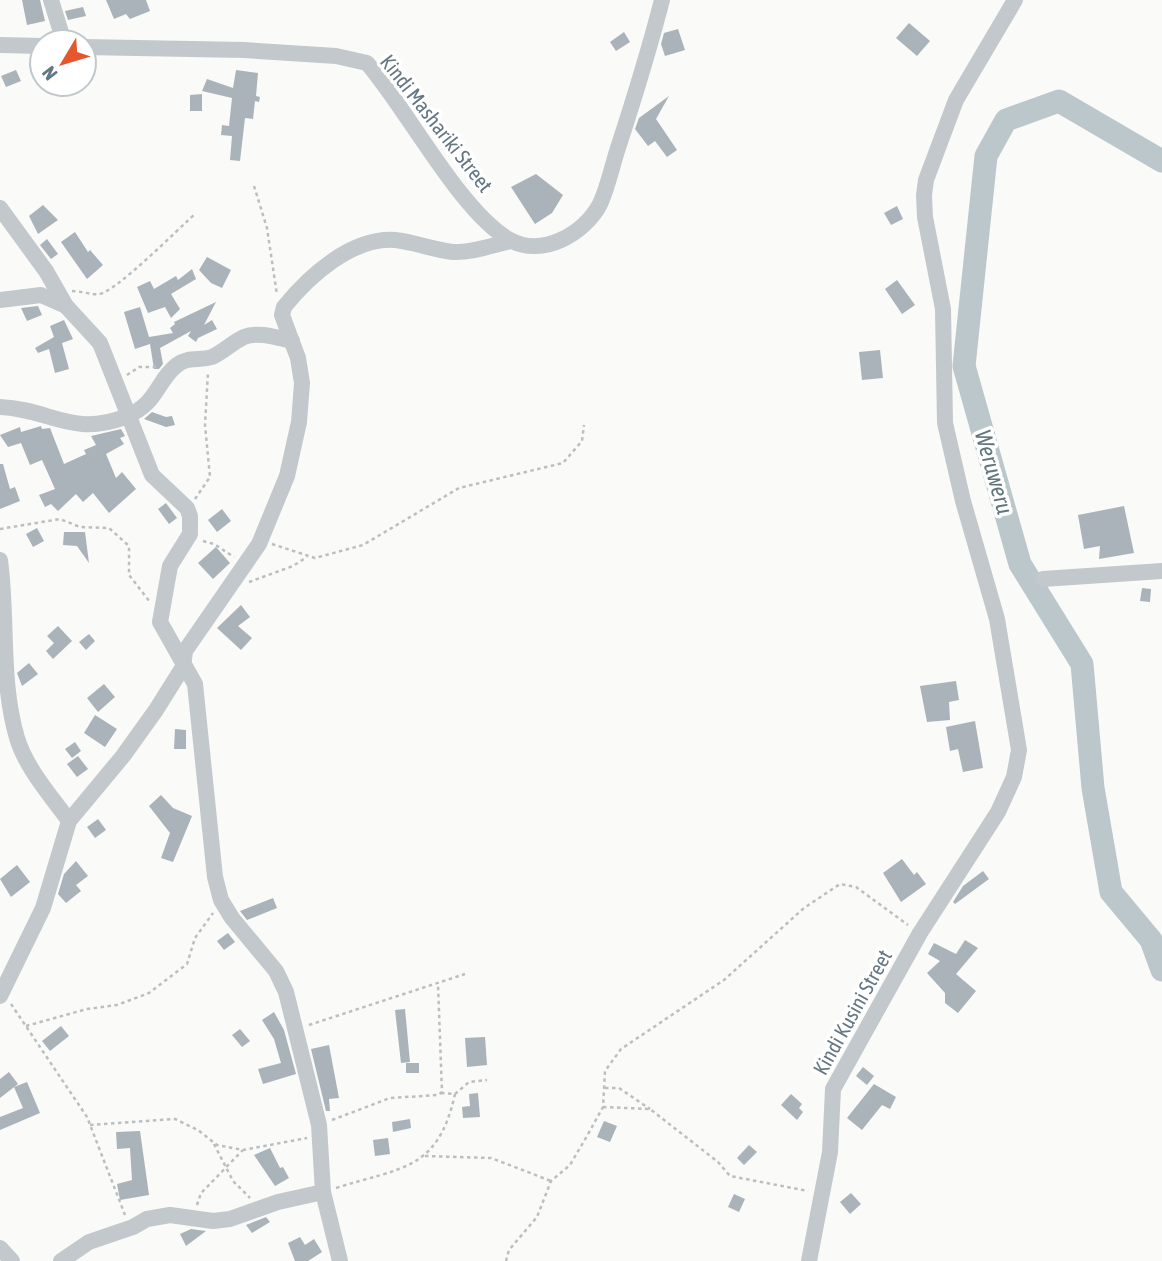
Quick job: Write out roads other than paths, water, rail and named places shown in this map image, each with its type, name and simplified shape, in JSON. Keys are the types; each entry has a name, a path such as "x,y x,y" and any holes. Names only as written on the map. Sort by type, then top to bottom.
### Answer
{"street":[{"path":"51,0 60,28"},
{"path":"1,994 43,908 69,821 123,756 183,667 185,651 259,544 287,476 299,422 302,371 282,315 284,307 309,278 347,252 393,240 455,252 511,241 539,245 570,236 585,225 600,204 642,76 662,0"},
{"name":"Kindi Kusini Street","path":"809,1261 832,1140 831,1095 920,933 998,812 1014,778 1019,750 997,619 944,423 943,309 925,217 924,195 926,180 956,100 1014,0"},
{"path":"0,45 28,46"},
{"name":"Kindi Mashariki Street","path":"98,47 244,50 336,56 367,63 456,186 480,214 511,241"},
{"path":"0,208 62,299 100,343 126,416 155,482 187,508 192,525 170,566 160,612 163,632 195,684 215,877 221,900 244,935 276,971 286,992 319,1131 323,1192 340,1261"},
{"path":"0,300 41,295 62,299"},
{"path":"0,407 19,408 74,425 88,426 126,416 156,396 173,368 188,359 209,358 244,337 270,336 292,341"},
{"path":"0,560 6,603 4,670 17,741 42,784 69,821"},
{"path":"1043,579 1162,571"},
{"path":"61,1261 100,1237 157,1216 230,1219 278,1202 323,1192"},
{"path":"0,1248 12,1261"}],"waterway":[{"name":"Weruweru","path":"1162,161 1059,101 1006,120 986,156 964,366 1020,564 1082,664 1093,788 1111,892 1151,940 1162,970"}]}
